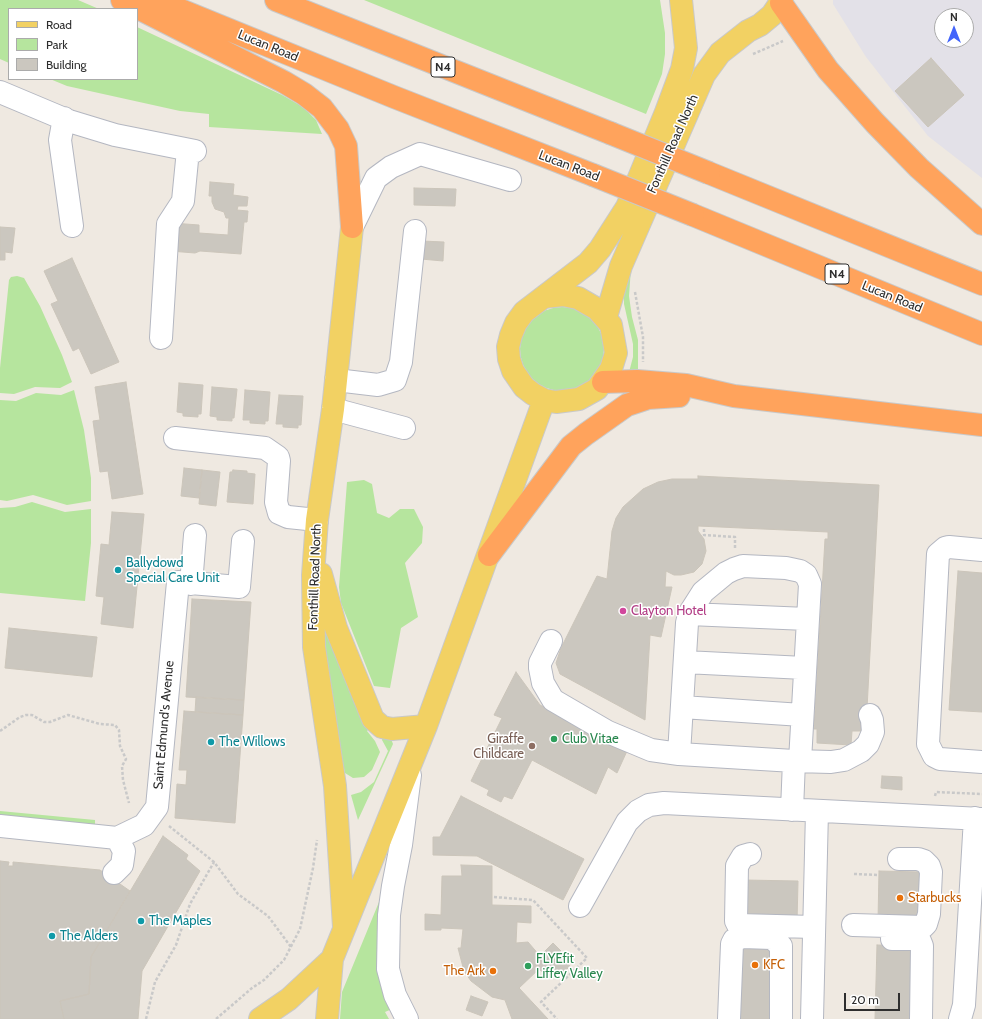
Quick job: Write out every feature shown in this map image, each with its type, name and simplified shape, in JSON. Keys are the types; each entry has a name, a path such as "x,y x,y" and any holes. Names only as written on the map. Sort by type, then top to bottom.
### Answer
{"highway":[{"path":"122,0 137,8"},
{"name":"Lucan Road","path":"156,0 394,97 693,215 982,334"},
{"name":"N4","path":"276,0 885,243 982,284"},
{"path":"781,1 828,70 875,123 919,168 982,224"},
{"path":"138,8 284,82 304,94 322,108 338,129 346,146 352,227"},
{"path":"603,382 637,381 686,385 734,396 982,425"},
{"path":"489,555 571,446 627,405 648,398 661,396 734,396"}],"main road":[{"name":"Fonthill Road North","path":"327,1019 332,959 426,726 544,400 533,394 518,379 509,359 508,347 511,335 516,323 524,312 588,263 600,249 627,207 682,69 686,48 681,0"},
{"name":"Fonthill Road North","path":"606,317 620,266 704,75 720,54 748,31 760,25 772,15 781,1"},
{"name":"Fonthill Road North","path":"344,927 335,786 314,647 313,575 317,520 333,409 352,227"},
{"path":"544,297 563,295 578,298 597,309 606,317 612,332 616,353 611,369 603,382 589,395 579,399 556,402 544,400"},
{"path":"315,548 326,598 336,628 374,719 382,727 392,729 426,726"},
{"name":"Fonthill Road North","path":"260,1019 289,999 332,959"}],"street":[{"path":"0,92 64,118 115,135 192,150 183,201 168,224 161,338"},
{"path":"64,118 60,140 72,226"},
{"path":"352,227 376,178 391,167 420,154 510,180"},
{"path":"336,380 378,385 395,380 401,362 415,231"},
{"path":"333,409 404,428"},
{"path":"175,438 265,448 278,457 276,502 278,513 288,517 317,520"},
{"path":"192,584 195,535"},
{"name":"Saint Edmund's Avenue","path":"118,838 144,825 156,806 178,582 239,587 243,541"},
{"path":"982,550 949,547 944,548 938,554 928,744 934,756 940,759 982,762"},
{"path":"679,754 687,624 690,614 704,592 726,573 743,566 786,568 800,571 806,575 810,584 802,715 792,810"},
{"path":"690,614 807,619"},
{"path":"551,641 540,663 540,668 543,683 553,700 608,732 651,750 679,754 797,761 831,762 844,760 861,751 868,744 873,732 873,725 870,715"},
{"path":"685,662 804,668"},
{"path":"682,707 802,715"},
{"path":"407,1019 395,995 388,969 392,886 401,845 412,760"},
{"path":"580,906 621,831 638,811 649,805 664,803 978,818 964,1014"},
{"path":"812,1019 817,811"},
{"path":"0,826 118,838 124,851 122,865 114,873"},
{"path":"750,854 744,856 737,866 736,921 738,925 814,927"},
{"path":"899,859 918,859 924,861 929,866 931,872 929,914 926,924 923,927 853,931 920,941 923,950 921,1019"},
{"path":"729,1019 732,944 734,940 743,937 772,938 781,946 781,1019"}],"path":[{"path":"750,56 785,40"},
{"path":"635,289 636,305 643,337 643,364"},
{"path":"704,530 704,535 735,537 735,549"},
{"path":"0,731 20,717 26,715 32,715 44,722 50,722 68,715 100,724 109,723 115,725 119,730 120,746 126,759 122,766 123,780 129,803"},
{"path":"936,792 982,794"},
{"path":"164,822 214,862 238,894 268,916 291,947"},
{"path":"216,1019 276,970 284,960 300,929 313,868 317,834"},
{"path":"146,1019 155,982 176,945 190,904 214,862"},
{"path":"854,874 879,875"},
{"path":"494,897 533,900 587,958 541,1002 557,1019"}],"shaded area":[{"path":"833,0 982,0 982,178 928,136 866,57 833,4"}],"green space":[{"path":"0,0 78,0 97,8 8,8 8,63 0,59"},
{"path":"364,0 660,0 665,33 665,54 662,74 646,114"},
{"path":"138,27 282,95 303,107 316,120 322,134 209,127 209,114 180,111 67,86 52,80 138,80"},
{"path":"631,268 629,296 632,317 638,340 638,371 628,376 633,357 633,344 624,304 624,291"},
{"path":"17,276 24,278 40,306 62,355 72,382 60,388 35,387 14,394 0,393 0,368 9,280 11,277"},
{"path":"562,307 578,310 585,314 597,326 601,333 604,349 601,365 597,372 585,384 578,388 562,391 546,388 539,384 527,372 523,365 520,349 523,333 527,326 539,314 546,310"},
{"path":"74,390 84,430 91,478 91,501 67,505 33,495 7,501 0,500 0,400 16,401 36,393 61,395"},
{"path":"364,480 372,484 377,513 389,518 400,509 414,509 423,527 422,543 405,563 418,617 401,628 390,688 374,686 341,603 339,587 347,482"},
{"path":"32,502 65,512 91,509 91,543 85,601 0,593 0,508 15,507"},
{"path":"322,612 371,727 367,731 375,741 380,752 372,770 364,777 353,778 345,773 326,689"},
{"path":"383,735 390,736 393,744 358,820 351,795 361,792 374,782 388,751 382,740"},
{"path":"0,811 95,820 95,827 0,818"},
{"path":"379,902 383,903 392,1009 385,1012 389,1019 340,1019 342,992"}],"building":[{"path":"931,58 964,95 928,127 895,91"},
{"path":"210,182 234,184 233,195 248,197 247,206 238,206 237,210 248,211 247,222 244,222 241,254 200,251 195,253 170,251 172,223 199,225 199,233 228,235 229,218 226,218 224,212 215,209 212,202 212,196 209,196"},
{"path":"414,188 456,189 455,206 414,205"},
{"path":"0,227 15,228 12,253 5,252 5,260 0,260"},
{"path":"422,241 444,242 443,261 421,259"},
{"path":"72,258 119,362 91,374 79,348 73,351 51,304 58,301 44,271"},
{"path":"126,382 143,494 112,499 108,471 100,472 93,421 100,420 95,387"},
{"path":"179,383 203,385 201,414 198,414 198,417 183,416 183,413 177,412"},
{"path":"212,387 237,389 234,418 232,418 232,421 217,420 217,417 210,416"},
{"path":"245,390 270,392 268,421 265,421 265,424 250,423 250,420 243,420"},
{"path":"279,395 303,396 301,425 298,425 298,428 283,427 283,424 276,424"},
{"path":"184,468 202,470 199,498 181,496"},
{"path":"202,470 220,472 216,506 199,504"},
{"path":"233,470 247,471 247,473 255,474 253,504 227,502 230,472"},
{"name":"Clayton Hotel","path":"698,476 879,485 866,727 864,731 852,731 851,745 817,743 817,729 814,729 825,539 828,539 828,532 698,526 698,531 704,539 706,551 702,564 694,572 681,575 674,575 666,571 665,587 672,587 661,637 650,635 645,720 560,674 556,663 561,648 597,576 607,579 612,531 616,518 623,507 643,489 658,482 672,479 698,479"},
{"name":"Ballydowd Special Care Unit","path":"112,512 144,514 133,628 101,624 104,597 96,596 101,544 109,545"},
{"path":"958,571 982,573 982,712 949,710"},
{"path":"192,599 251,602 244,700 186,697"},
{"path":"9,628 97,637 92,677 5,668"},
{"path":"516,672 540,705 627,751 617,773 608,767 596,794 532,760 512,799 504,796 501,802 487,795 489,790 471,781 502,718 494,715"},
{"path":"196,697 244,700 243,715 195,712"},
{"name":"The Willows","path":"184,711 243,715 235,823 175,818 177,784 186,785 187,770 179,770"},
{"path":"882,776 902,777 902,790 881,788"},
{"path":"461,796 584,859 563,900 477,856 433,855 433,837 440,837"},
{"name":"The Maples","path":"163,836 188,855 186,859 200,871 142,971 138,1019 64,1019 60,1001 89,994 91,957"},
{"name":"The Alders","path":"0,861 9,862 8,866 13,866 13,862 100,870 130,891 91,957 89,994 60,1001 64,1019 0,1019"},
{"path":"461,865 492,866 492,905 531,906 531,923 517,922 516,943 528,942 540,956 553,943 561,951 558,953 570,966 558,978 554,973 549,978 539,969 519,988 548,1019 512,1019 505,1000 492,997 471,981 464,971 458,948 461,948 463,929 441,928 441,930 425,930 425,914 441,915 442,876 462,876"},
{"name":"Starbucks","path":"879,871 922,872 921,922 878,921"},
{"path":"744,880 798,881 797,923 743,921"},
{"name":"KFC","path":"737,941 774,942 773,1019 735,1019"},
{"path":"877,945 918,946 916,1019 875,1019"},
{"path":"471,996 488,1002 482,1016 466,1010"}],"place":[{"name":"Ballydowd Special Care Unit","path":"118,570"},
{"name":"Clayton Hotel","path":"623,611"},
{"name":"Club Vitae","path":"554,739"},
{"name":"The Willows","path":"211,742"},
{"name":"Giraffe Childcare","path":"532,746"},
{"name":"Starbucks","path":"900,898"},
{"name":"The Maples","path":"141,921"},
{"name":"The Alders","path":"52,936"},
{"name":"KFC","path":"755,965"},
{"name":"FLYEfit Liffey Valley","path":"528,966"},
{"name":"The Ark","path":"493,971"}]}
